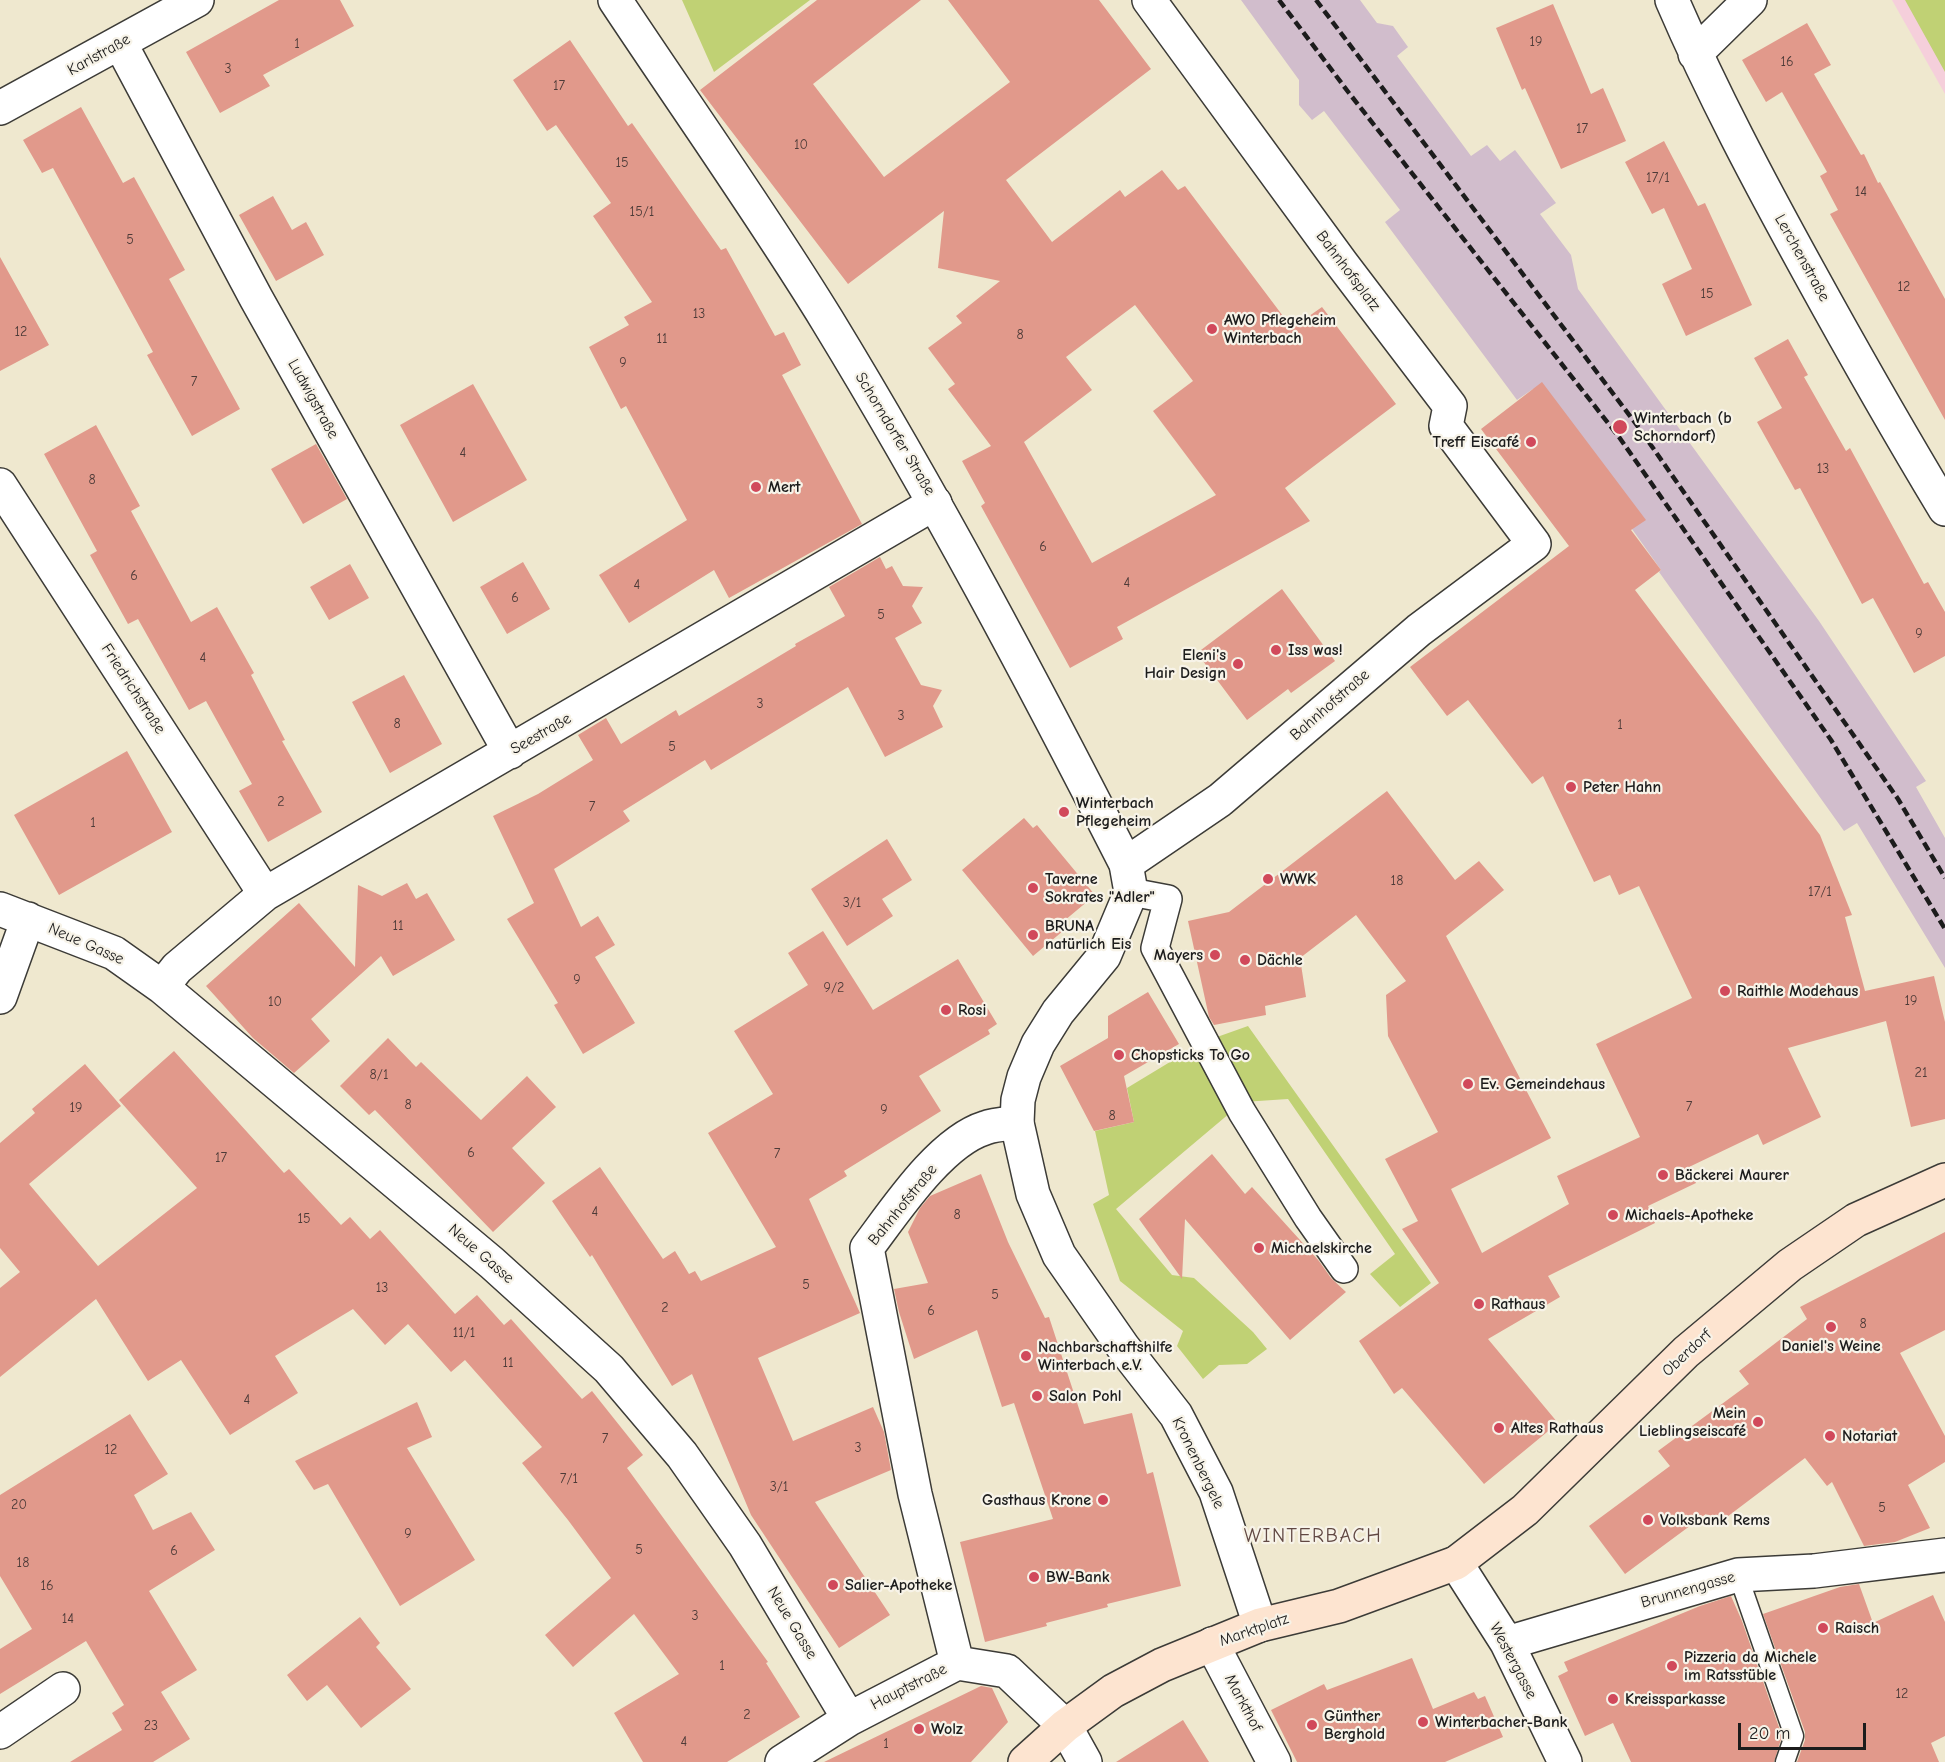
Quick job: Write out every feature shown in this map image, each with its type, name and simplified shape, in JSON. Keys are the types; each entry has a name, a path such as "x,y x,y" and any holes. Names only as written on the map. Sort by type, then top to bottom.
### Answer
{"main road":[{"name":"Oberdorf","path":"1456,1563 1525,1510 1686,1352 1790,1265 1856,1220 1945,1179"},
{"name":"Marktplatz","path":"1025,1762 1065,1726 1113,1691 1162,1665 1260,1625 1339,1606 1456,1563"}],"street":[{"name":"Karlstraße","path":"0,108 196,0"},
{"name":"Schorndorfer Straße","path":"615,0 667,75 826,319 935,502 1128,878"},
{"name":"Bahnhofsplatz","path":"1149,0 1342,264 1450,406 1446,426 1534,544"},
{"name":"Lerchenstraße","path":"1672,0 1695,54 1751,167 1890,418 1945,509"},
{"path":"1695,54 1750,0"},
{"name":"Ludwigstraße","path":"120,43 256,298 510,752"},
{"name":"Friedrichstraße","path":"0,485 265,894"},
{"name":"Seestraße","path":"162,987 177,968 265,894 935,502"},
{"name":"Bahnhofstraße","path":"1128,878 1402,644 1534,544"},
{"path":"1017,1123 1020,1092 1038,1044 1058,1012 1104,956 1128,878 1168,899 1155,948 1242,1112 1308,1218 1344,1269"},
{"path":"0,997 14,914"},
{"name":"Neue Gasse","path":"14,914 114,953 162,987 492,1263 609,1369 682,1455 745,1545 849,1719"},
{"name":"Bahnhofstraße","path":"957,1663 915,1494 867,1248 921,1177 962,1139 986,1127 1017,1123"},
{"name":"Kronenbergele","path":"1017,1123 1033,1194 1059,1255 1123,1347 1176,1415 1216,1492 1260,1625"},
{"name":"Brunnengasse","path":"1507,1643 1738,1575 1814,1571 1945,1555"},
{"name":"Westergasse","path":"1456,1563 1507,1643 1565,1762"},
{"name":"Markthof","path":"1212,1644 1274,1762"},
{"name":"Hauptstraße","path":"782,1762 849,1719 957,1663 1007,1671 1065,1726 1086,1762"},
{"path":"0,1732 63,1689"}],"lane":[{"path":"1738,1575 1794,1736 1785,1762"}],"shaded area":[{"path":"1241,0 1360,0 1377,23 1393,26 1408,47 1397,56 1471,156 1487,145 1500,161 1515,150 1556,203 1540,214 1571,255 1578,289 1819,621 1926,781 1916,787 1945,838 1945,968 1857,823 1844,831 1659,572 1661,570 1533,389 1517,400 1385,222 1400,210 1324,111 1312,120 1299,105 1299,80"},
{"path":"1892,0 1945,0 1945,94"}],"green space":[{"path":"682,0 810,0 714,72"},
{"path":"1905,0 1945,0 1945,72"},
{"path":"1248,1026 1431,1283 1400,1307 1370,1274 1395,1254 1288,1099 1243,1102 1116,1209 1172,1275 1194,1278 1253,1332 1267,1349 1247,1364 1219,1365 1203,1379 1177,1346 1183,1331 1120,1281 1093,1204 1109,1195 1095,1131 1134,1122 1127,1088 1203,1042"}],"building":[{"path":"279,0 340,0 354,26 263,75 270,86 220,113 186,52"},
{"path":"817,0 921,0 813,84 884,177 1010,82 948,0 1099,0 1151,69 1006,180 1052,242 1120,190 1125,197 1162,170 1178,190 1185,186 1292,328 1322,307 1396,404 1285,488 1310,521 1117,627 1123,639 1070,668 981,506 985,503 962,461 991,446 948,389 955,384 928,348 962,323 956,316 1000,281 938,268 944,211 848,284 700,90","holes":["1135,305 1193,381 1153,411 1216,495 1092,563 1024,442 1092,390 1066,357"]},
{"path":"1553,4 1591,94 1603,88 1626,141 1561,169 1525,88 1522,90 1496,28"},
{"path":"1807,23 1831,65 1814,74 1861,155 1864,154 1878,183 1880,182 1945,299 1945,420 1830,214 1838,210 1820,176 1827,172 1782,92 1766,102 1742,60"},
{"path":"570,40 628,126 632,123 721,250 726,248 775,336 784,332 801,365 782,375 862,524 729,598 714,570 629,623 599,575 687,520 626,406 621,409 589,347 629,325 624,317 652,302 593,216 611,203 556,125 547,131 513,80"},
{"path":"81,107 123,183 134,177 185,270 169,279 240,409 192,436 147,355 153,352 53,168 42,173 23,140"},
{"path":"1664,141 1698,206 1705,203 1752,305 1686,336 1662,284 1692,269 1664,208 1652,214 1625,162"},
{"path":"273,196 292,230 306,222 324,255 276,281 239,215"},
{"path":"0,257 49,345 0,371"},
{"path":"1788,339 1808,375 1804,377 1846,451 1850,448 1924,584 1928,582 1945,612 1945,656 1914,673 1873,598 1862,604 1800,488 1795,490 1757,422 1782,408 1754,358"},
{"path":"1542,382 1646,520 1631,530 1661,570 1635,590 1820,835 1852,915 1845,917 1865,991 1934,976 1945,1022 1945,1119 1911,1127 1886,1021 1788,1048 1821,1117 1763,1145 1758,1134 1689,1167 1696,1183 1648,1206 1655,1223 1548,1276 1560,1297 1488,1339 1558,1423 1484,1484 1402,1388 1394,1394 1359,1341 1439,1283 1402,1229 1418,1221 1385,1159 1438,1132 1388,1036 1386,995 1406,981 1356,915 1300,958 1306,997 1265,1006 1266,1015 1214,1025 1209,1017 1188,921 1229,912 1387,791 1455,880 1479,861 1504,890 1446,936 1551,1138 1451,1189 1482,1253 1569,1204 1557,1176 1640,1137 1596,1044 1692,998 1639,886 1619,895 1610,875 1594,882 1543,776 1532,784 1468,700 1447,716 1410,667 1569,546 1481,429"},
{"path":"473,384 527,480 453,522 400,425"},
{"path":"96,425 140,506 131,511 191,622 217,607 254,673 251,675 285,740 282,741 322,812 268,842 239,791 252,784 206,701 189,710 138,619 128,624 90,555 97,551 44,454"},
{"path":"316,444 347,499 303,524 271,469"},
{"path":"880,557 886,569 892,566 903,586 923,587 912,606 922,623 895,638 921,685 942,690 933,706 943,727 885,757 848,687 711,770 705,760 623,811 630,821 554,869 581,927 598,916 615,945 595,957 635,1023 583,1054 554,1005 558,1003 507,919 534,903 493,816 538,794 593,760 578,735 606,718 621,744 676,710 679,716 796,646 795,644 845,616 829,587"},
{"path":"523,562 550,609 507,634 480,587"},
{"path":"350,564 369,598 329,620 310,587"},
{"path":"1282,589 1335,661 1291,693 1288,689 1247,720 1197,653"},
{"path":"404,675 442,744 390,773 352,702"},
{"path":"127,751 172,832 59,895 14,815"},
{"name":"Taverne Sokrates \"Adler\"","path":"1024,818 1033,828 1037,825 1095,895 1064,921 1069,926 1033,956 962,870"},
{"path":"887,839 912,880 882,899 893,916 847,946 811,889"},
{"path":"407,883 416,899 427,893 455,940 393,976 381,956 311,1019 330,1041 294,1073 253,1038 206,986 299,903 355,967 358,885 382,896"},
{"path":"823,931 873,1010 958,959 997,1024 988,1030 990,1034 919,1076 941,1111 844,1171 847,1176 809,1199 860,1313 758,1358 793,1441 873,1407 884,1432 891,1470 815,1502 890,1615 839,1648 751,1515 692,1374 672,1386 592,1255 590,1257 552,1201 600,1167 663,1259 675,1251 689,1274 695,1271 701,1281 776,1247 708,1133 773,1094 734,1031 808,985 788,953"},
{"name":"Chopsticks To Go","path":"1148,992 1179,1044 1124,1076 1134,1122 1094,1131 1060,1066 1108,1038 1108,1016"},
{"path":"388,1038 416,1067 421,1062 481,1120 527,1076 556,1107 512,1148 545,1183 493,1232 375,1110 369,1115 340,1086"},
{"path":"174,1051 284,1173 289,1169 341,1225 350,1217 370,1239 380,1230 455,1314 477,1295 504,1325 511,1319 582,1399 592,1391 643,1455 627,1468 768,1662 766,1663 800,1717 727,1762 643,1762 614,1713 679,1674 634,1614 573,1667 545,1635 611,1578 522,1463 542,1447 465,1360 451,1372 408,1324 385,1345 353,1309 275,1356 298,1393 230,1435 181,1360 148,1381 96,1299 0,1377 0,1288 20,1272 0,1248 0,1143 35,1113 32,1109 85,1064 121,1106 29,1184 98,1266 197,1188 119,1100"},
{"name":"Michaelskirche","path":"1212,1154 1245,1194 1252,1187 1319,1261 1331,1278 1346,1292 1290,1340 1185,1219 1182,1279 1139,1219"},
{"path":"981,1174 1008,1242 1045,1318 1049,1317 1084,1424 1132,1413 1147,1474 1153,1472 1181,1586 1107,1604 1108,1607 985,1642 960,1542 1053,1519 1014,1403 1002,1407 977,1330 914,1359 894,1289 928,1283 908,1232 920,1208 930,1196"},
{"path":"1945,1232 1945,1330 1900,1353 1945,1436 1945,1462 1908,1485 1930,1528 1895,1542 1864,1546 1832,1482 1827,1486 1805,1458 1715,1526 1706,1514 1625,1574 1589,1526 1670,1466 1658,1451 1749,1384 1739,1371 1807,1319 1800,1307"},
{"path":"417,1402 432,1437 407,1448 475,1560 400,1606 328,1484 314,1490 295,1461"},
{"path":"130,1414 168,1474 134,1495 153,1530 191,1512 215,1550 149,1591 197,1670 161,1692 190,1739 153,1762 70,1762 122,1730 112,1713 124,1705 86,1641 0,1694 0,1649 32,1629 0,1576 0,1495"},
{"path":"1859,1584 1873,1623 1933,1595 1945,1622 1945,1736 1931,1743 1939,1762 1797,1762 1805,1740 1805,1732 1763,1614 1840,1587"},
{"path":"1731,1596 1782,1736 1774,1762 1631,1762 1613,1723 1585,1736 1558,1676 1568,1671 1564,1662 1700,1606"},
{"path":"360,1617 380,1643 376,1647 411,1689 361,1728 327,1685 307,1701 287,1675"},
{"name":"Winterbacher-Bank","path":"1412,1658 1433,1709 1474,1692 1478,1699 1485,1696 1503,1737 1445,1762 1297,1762 1271,1710 1324,1684 1327,1690"},
{"path":"981,1686 992,1688 1008,1722 971,1762 824,1762"},
{"path":"1183,1720 1209,1762 1116,1762"}],"railway":[{"path":"1279,0 1349,93 1619,437 1831,740 1945,929"},
{"path":"1316,0 1639,428 1898,799 1945,878"}],"place":[{"name":"AWO Pflegeheim Winterbach","path":"1212,329"},
{"name":"Winterbach (b Schorndorf)","path":"1620,427"},
{"name":"Treff Eiscafé","path":"1531,442"},
{"name":"Mert","path":"756,487"},
{"name":"Iss was!","path":"1276,650"},
{"name":"Eleni's Hair Design","path":"1238,664"},
{"name":"Peter Hahn","path":"1571,787"},
{"name":"Winterbach Pflegeheim","path":"1064,812"},
{"name":"WWK","path":"1268,879"},
{"name":"Taverne Sokrates \"Adler\"","path":"1033,888"},
{"name":"BRUNA natürlich Eis","path":"1033,935"},
{"name":"Mayers","path":"1215,955"},
{"name":"Dächle","path":"1245,960"},
{"name":"Raithle Modehaus","path":"1725,991"},
{"name":"Rosi","path":"946,1010"},
{"name":"Chopsticks To Go","path":"1119,1055"},
{"name":"Ev. Gemeindehaus","path":"1468,1084"},
{"name":"Bäckerei Maurer","path":"1663,1175"},
{"name":"Michaels-Apotheke","path":"1613,1215"},
{"name":"Michaelskirche","path":"1259,1248"},
{"name":"Rathaus","path":"1479,1304"},
{"name":"Daniel's Weine","path":"1831,1327"},
{"name":"Nachbarschaftshilfe Winterbach e.V.","path":"1026,1356"},
{"name":"Salon Pohl","path":"1037,1396"},
{"name":"Mein Lieblingseiscafé","path":"1758,1422"},
{"name":"Altes Rathaus","path":"1499,1428"},
{"name":"Notariat","path":"1830,1436"},
{"name":"Gasthaus Krone","path":"1103,1500"},
{"name":"Volksbank Rems","path":"1648,1520"},
{"name":"BW-Bank","path":"1034,1577"},
{"name":"Salier-Apotheke","path":"833,1585"},
{"name":"Raisch","path":"1823,1628"},
{"name":"Pizzeria da Michele im Ratsstüble","path":"1672,1666"},
{"name":"Kreissparkasse","path":"1613,1699"},
{"name":"Winterbacher-Bank","path":"1423,1722"},
{"name":"Günther Berghold","path":"1312,1725"},
{"name":"Wolz","path":"919,1729"}],"district":[{"name":"WINTERBACH","path":"1313,1536"}]}
